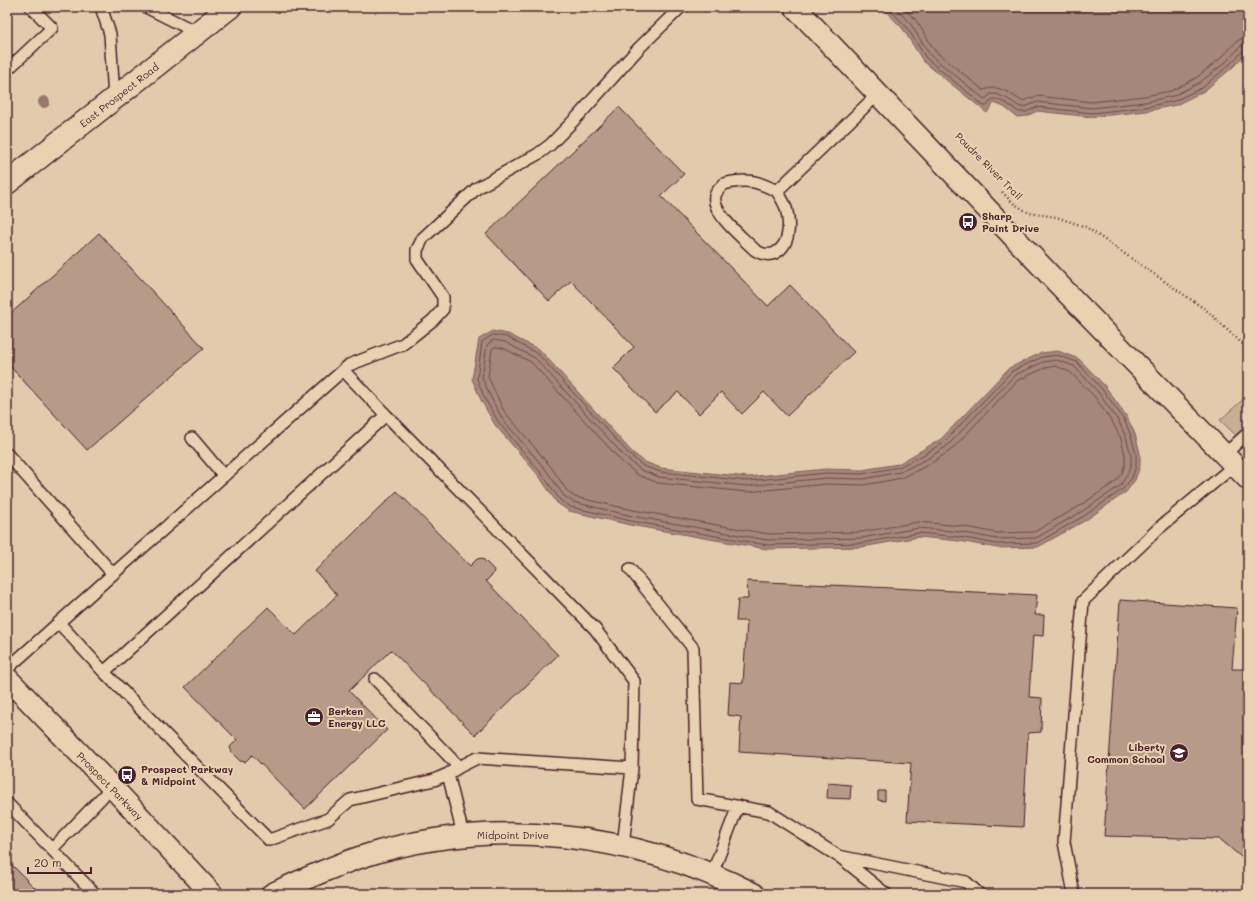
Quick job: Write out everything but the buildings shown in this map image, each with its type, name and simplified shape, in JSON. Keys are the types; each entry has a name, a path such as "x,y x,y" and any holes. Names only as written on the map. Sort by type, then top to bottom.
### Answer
{"main road":[{"name":"East Prospect Road","path":"7,183 230,7"}],"street":[{"path":"795,7 1068,294 1236,466"},
{"name":"Prospect Parkway","path":"7,678 212,894"},
{"name":"Midpoint Drive","path":"272,894 320,872 362,857 406,845 464,835 504,834 557,836 593,840 646,851 689,864 754,894"}],"lane":[{"path":"7,70 52,28 32,7"},
{"path":"101,7 110,34 114,98"},
{"path":"146,7 198,33"},
{"path":"7,669 349,365 403,344 433,320 443,309 443,297 417,259 417,250 423,238 477,188 538,154 550,145 570,125 639,48 681,7"},
{"path":"777,191 878,94"},
{"path":"733,181 756,181 777,191 786,207 788,238 779,250 773,254 762,254 755,250 719,214 715,206 715,197 724,184 733,181"},
{"path":"343,370 595,629 634,681 632,768 622,846"},
{"path":"104,672 386,415"},
{"path":"1074,894 1064,842 1083,601 1159,528 1236,466 1248,433"},
{"path":"192,438 224,476"},
{"path":"7,454 113,574"},
{"path":"630,569 692,648 697,799 770,812 838,856 886,894"},
{"path":"59,622 104,672 270,840 328,819 350,800 434,780 477,758 632,768"},
{"path":"375,679 459,767"},
{"path":"448,774 464,835"},
{"path":"52,849 112,787"},
{"path":"7,803 95,894"},
{"path":"712,874 738,806"},
{"path":"838,856 966,882 978,894"}],"path":[{"name":"Poudre River Trail","path":"997,186 1014,203 1029,213 1056,217 1086,227 1206,310 1248,349"}],"shaded area":[{"path":"1248,395 1248,447 1220,420"}],"water":[{"path":"882,7 1248,7 1248,51 1232,68 1204,91 1176,105 1147,111 1092,117 1037,111 1027,116 1017,117 1004,107 994,103 987,113 923,61 903,29"},
{"path":"493,331 508,334 540,350 632,452 645,462 661,468 748,477 826,469 862,470 898,464 941,439 1009,368 1041,353 1058,351 1079,359 1105,386 1127,417 1135,434 1140,453 1140,466 1135,480 1126,492 1086,520 1038,547 997,548 959,541 919,537 862,547 767,549 630,525 569,511 557,503 539,476 495,425 481,400 472,379 479,339"}],"place":[{"name":"Sharp Point Drive","path":"968,222"},
{"name":"Berken Energy LLC","path":"314,717"},
{"name":"Liberty Common School","path":"1179,753"},
{"name":"Prospect Parkway & Midpoint","path":"127,775"}]}
